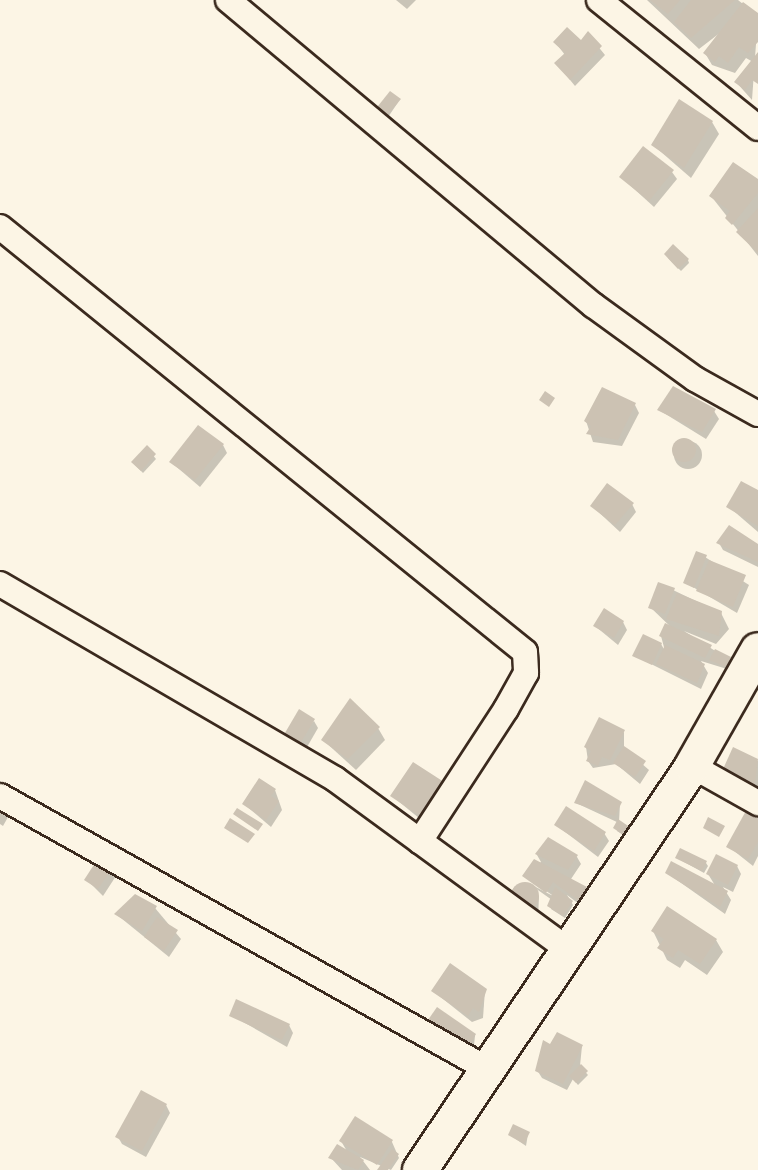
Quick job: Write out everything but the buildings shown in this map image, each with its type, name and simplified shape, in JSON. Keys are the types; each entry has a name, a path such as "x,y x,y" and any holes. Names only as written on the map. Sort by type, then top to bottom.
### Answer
{"street":[{"path":"228,0 593,305 695,379 758,414"},
{"path":"599,0 758,128"},
{"path":"0,227 525,652 526,673 420,841"},
{"path":"0,584 335,779 569,950"},
{"path":"420,1170 484,1067 569,950 692,766 758,650"},
{"path":"692,766 758,803"},
{"path":"0,796 484,1067"}]}
